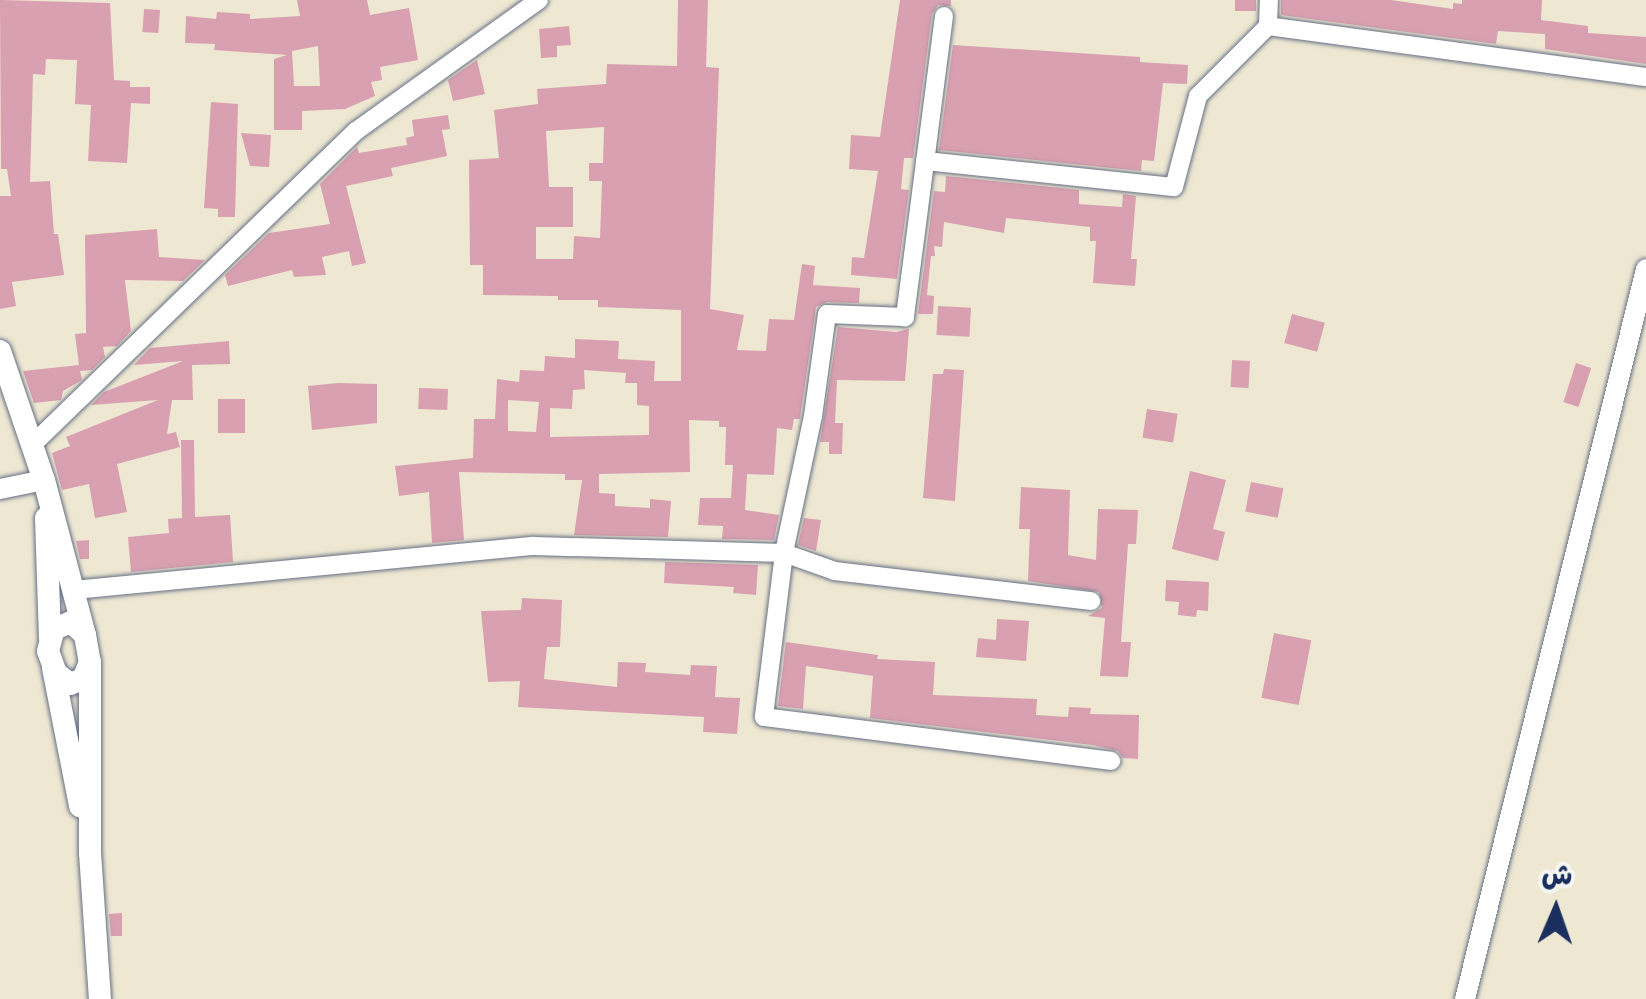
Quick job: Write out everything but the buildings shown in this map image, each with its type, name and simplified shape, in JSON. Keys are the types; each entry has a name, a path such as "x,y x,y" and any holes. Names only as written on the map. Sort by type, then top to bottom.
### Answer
{"main road":[{"path":"0,351 44,480 90,662 90,854 100,999"},
{"path":"44,480 53,668 90,854"},
{"path":"50,638 66,622 76,624 85,636"},
{"path":"53,668 62,681 75,684 87,672 90,662"}],"street":[{"path":"33,444 356,130 539,0"},
{"path":"925,161 1174,187 1198,96 1268,26 1269,0"},
{"path":"944,16 905,317 827,314 812,416 784,552 764,717 1111,761"},
{"path":"1268,26 1646,77"},
{"path":"1465,999 1646,269"},
{"path":"0,489 44,480"},
{"path":"74,590 534,546 784,552 835,571 1091,601"}]}
